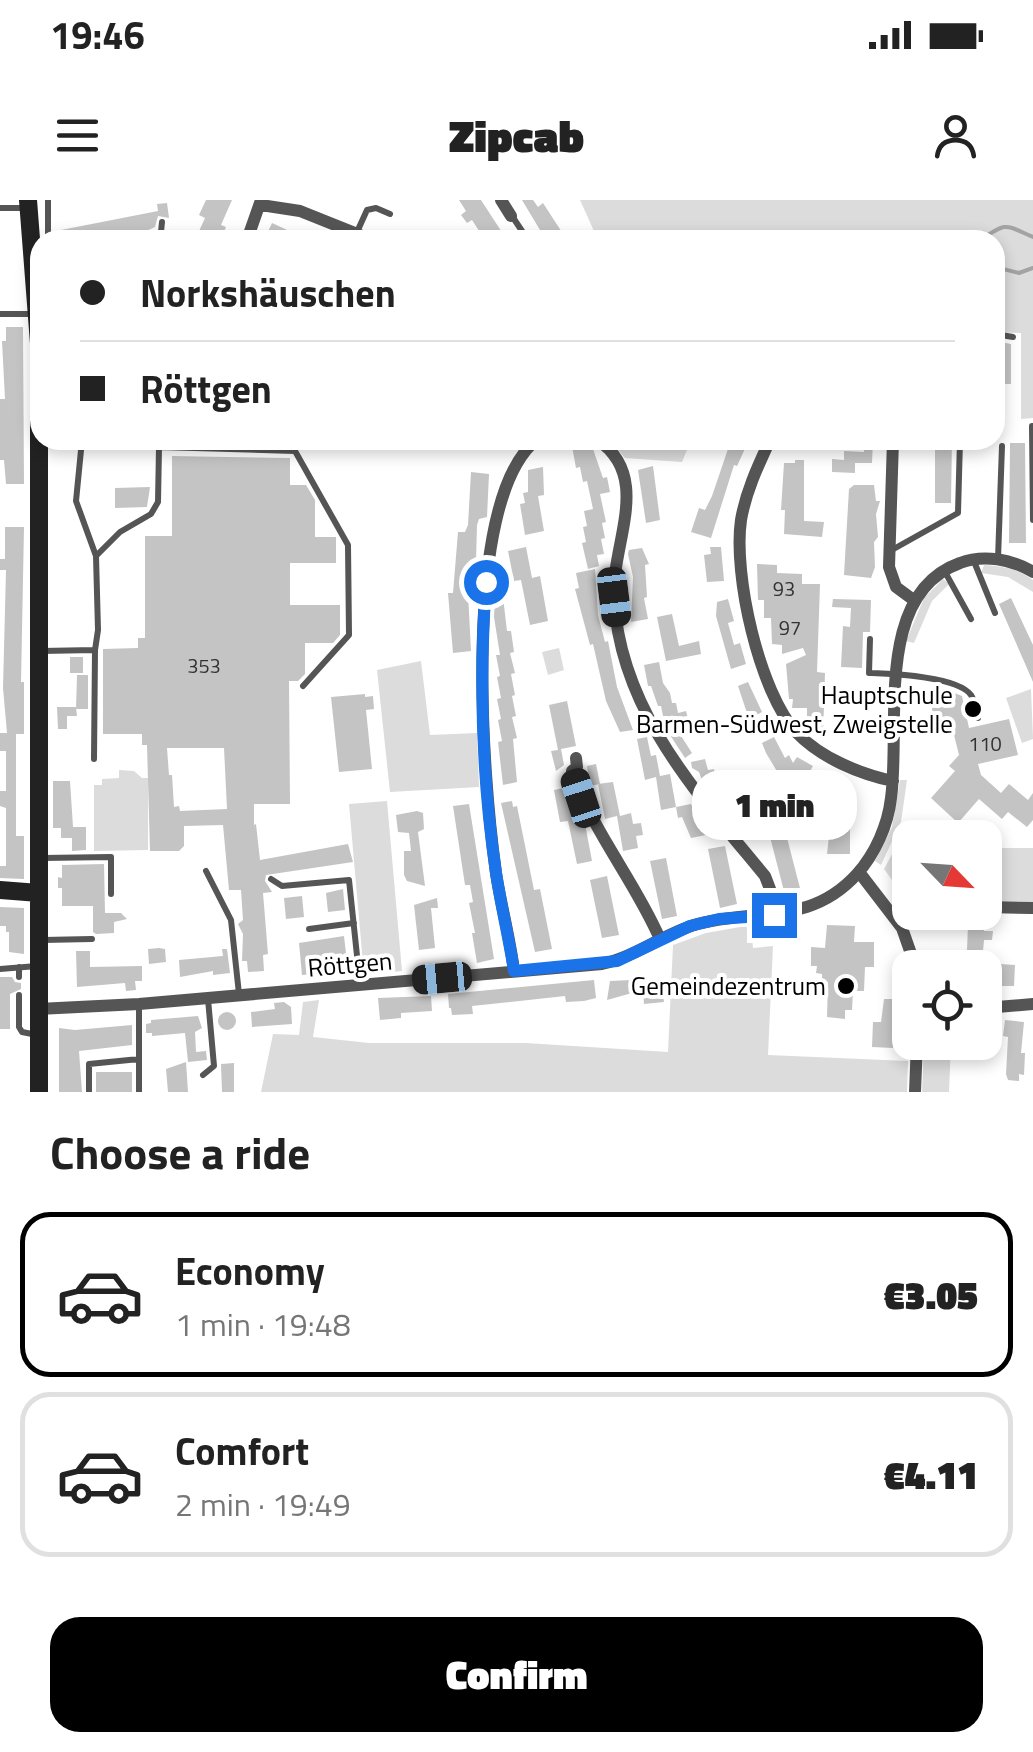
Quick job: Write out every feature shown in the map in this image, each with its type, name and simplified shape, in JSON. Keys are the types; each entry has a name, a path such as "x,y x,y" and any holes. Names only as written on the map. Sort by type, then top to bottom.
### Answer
{"main road":[{"path":"28,204 32,230"},
{"path":"38,450 38,1092"},
{"path":"0,890 39,893"}],"street":[{"path":"501,200 511,216"},
{"path":"251,230 261,202 300,211 348,230"},
{"path":"514,971 496,874 487,795 483,735 485,599 503,499 527,450"},
{"path":"607,450 622,466 628,486 614,597 625,660 638,701 676,769 765,876 774,915"},
{"path":"765,450 749,486 739,553 745,599 774,694 799,735 866,776 892,781"},
{"path":"892,450 891,578 914,600"},
{"name":"Röttgen","path":"38,1010 617,961 690,926 818,905 858,872 883,829 892,781 902,630 914,600 944,570 973,559 998,560 1033,572"},
{"path":"576,758 577,767 572,771 581,798 660,939"},
{"path":"858,872 892,913"},
{"path":"1002,907 1033,908"},
{"path":"1002,1007 1033,1004"},
{"path":"915,1092 916,1060"}],"lane":[{"path":"48,200 48,230"},
{"path":"0,208 28,204"},
{"path":"360,230 368,210 376,208 390,214"},
{"path":"511,216 521,230"},
{"path":"161,230 162,222"},
{"path":"0,314 30,314"},
{"path":"1005,336 1013,338"},
{"path":"1032,426 1033,520"},
{"path":"81,450 76,501 96,556 94,758"},
{"path":"96,556 120,532 151,514 158,502 160,450"},
{"path":"276,450 295,451 348,546 349,635 303,686"},
{"path":"890,552 958,513 960,450"},
{"path":"998,560 1002,450"},
{"path":"973,559 994,613"},
{"path":"944,570 971,619"},
{"path":"870,639 869,673 960,685 973,697 978,718"},
{"path":"39,651 95,650"},
{"path":"40,858 111,857 111,894"},
{"path":"206,871 231,920 239,995"},
{"path":"271,879 282,886 349,880 360,985"},
{"path":"309,928 354,923"},
{"path":"39,940 92,939"},
{"path":"19,966 19,977"},
{"path":"0,969 38,966"},
{"path":"18,994 19,1027 22,1032 38,1036"},
{"path":"203,1075 214,1066 208,998"},
{"path":"139,1004 139,1092"},
{"path":"89,1092 89,1064 139,1059"}],"shaded area":[{"path":"580,200 1033,200 1033,418 1021,419 1021,333 1005,332 1005,230 594,230"},
{"path":"618,450 687,450 682,462 625,458"},
{"path":"984,565 1027,576 1033,580 1033,592 1008,577 981,573"},
{"path":"943,579 949,584 932,601 914,643 906,641 924,598"},
{"path":"559,648 564,670 548,675 542,652"},
{"path":"421,661 430,735 477,733 479,787 390,792 377,670"},
{"path":"1031,689 1033,739 1022,743 1006,698"},
{"path":"119,770 134,771 148,778 148,850 94,851 94,785 102,785 102,779 119,778"},
{"path":"900,780 907,780 901,820 893,820"},
{"path":"387,801 402,971 364,975 349,804"},
{"path":"892,827 892,841 881,865 875,861"},
{"path":"1002,848 1033,848 1033,906 1002,905"},
{"path":"892,854 892,880 884,869"},
{"path":"751,927 753,948 773,946 768,1055 908,1061 907,1092 261,1092 273,1034 299,1035 303,1002 319,1000 313,1037 369,1043 526,1043 668,1052 673,945 706,933"},
{"path":"923,1060 950,1060 949,1092 922,1092"}],"building":[{"path":"206,200 232,200 221,225 225,230 200,230 205,218 199,215"},
{"path":"459,200 481,200 500,230 478,230 472,220 467,223 461,215 466,211"},
{"path":"522,200 533,200 538,207 543,203 561,230 540,230"},
{"path":"167,203 169,218 158,216 155,227 148,230 61,230 158,211 157,204"},
{"path":"272,223 287,230 269,230"},
{"path":"6,327 23,327 24,484 6,484 4,460 0,460 0,399 5,399 2,341 6,341"},
{"path":"1005,343 1011,344 1011,384 1005,384"},
{"path":"1010,443 1025,443 1026,543 1009,543"},
{"path":"573,450 593,450 610,492 600,494 606,522 602,523 605,538 601,539 604,554 597,555 599,566 588,569 582,543 586,542 583,527 587,526 584,511 593,509 587,481 583,482 580,467 576,468"},
{"path":"728,450 744,450 737,466 734,465 711,538 691,532 699,508 705,510"},
{"path":"873,450 872,463 855,463 855,473 832,472 832,459 844,460 844,451"},
{"path":"935,450 952,450 951,503 935,503"},
{"path":"172,456 290,458 290,485 306,485 315,500 315,537 336,537 336,563 290,563 290,605 340,605 340,635 333,643 305,643 305,674 298,681 289,681 290,804 254,804 254,825 260,860 348,844 353,862 266,875 272,892 263,893 268,954 263,955 264,971 248,972 247,961 242,961 243,934 238,924 243,920 241,890 229,890 223,825 184,826 184,846 179,851 150,851 147,745 142,745 142,734 103,734 103,649 138,648 138,638 145,638 145,536 172,536","holes":["167,748 224,748 227,809 180,811 179,806 174,807"]},
{"path":"804,460 804,521 824,522 822,537 784,534 784,463"},
{"path":"653,466 660,520 646,523 638,470"},
{"path":"543,467 544,495 538,496 544,531 525,535 520,504 525,503 523,493 528,492 528,470"},
{"path":"471,472 489,474 487,517 479,519 477,525 472,593 468,593 471,651 453,653 448,593 453,593 458,532 465,532 468,525"},
{"path":"854,485 874,485 876,501 880,501 871,578 844,575 849,489"},
{"path":"150,487 147,507 115,508 115,488"},
{"path":"5,527 24,527 24,734 16,734 16,836 24,836 24,879 0,878 0,866 6,866 6,808 0,806 0,791 6,791 6,751 0,751 0,733 7,733 3,688 6,570 0,570 0,559 5,559"},
{"path":"526,547 532,578 540,576 548,621 530,625 521,580 514,581 508,551"},
{"path":"710,547 721,547 724,581 707,582 704,555 711,554"},
{"path":"642,548 649,564 645,565 644,598 648,619 631,622 633,577 628,554 629,550"},
{"path":"757,564 777,565 777,573 802,574 802,584 820,584 817,672 825,673 823,736 814,735 813,719 807,719 807,708 792,708 786,664 806,655 803,648 782,654 782,645 772,644 771,618 764,618 764,600 758,600"},
{"path":"595,569 598,615 633,730 620,732 606,701 575,589 579,588 576,573"},
{"path":"503,597 514,652 510,653 515,673 511,674 517,782 503,785 497,699 501,698 496,655 500,655 494,617 495,599"},
{"path":"1011,598 1033,645 1033,682 999,604"},
{"path":"728,599 734,621 728,623 734,645 740,643 746,664 731,669 716,616 717,602"},
{"path":"833,599 871,600 870,632 863,632 862,668 841,667 843,626 850,627 851,608 832,607"},
{"path":"672,614 679,646 699,641 701,654 666,661 657,617"},
{"path":"70,657 83,657 83,673 70,673"},
{"path":"659,662 672,703 676,703 678,713 686,711 689,722 674,725 692,753 685,758 668,732 666,716 648,686 644,665"},
{"path":"77,675 88,675 88,709 76,709"},
{"path":"748,682 762,712 749,719 738,686"},
{"path":"945,689 962,696 969,728 1009,719 1018,755 978,764 981,775 1001,793 1009,784 1028,800 1033,793 1033,820 1027,827 1008,812 1002,819 979,799 961,820 955,820 931,798 955,771 949,766 959,755 953,731 935,734 930,691"},
{"path":"373,696 374,709 366,710 372,769 339,772 331,697"},
{"path":"567,701 576,746 561,749 564,765 556,771 551,751 558,750 549,705"},
{"path":"57,707 76,707 77,716 67,716 67,729 58,729"},
{"path":"647,737 660,776 670,774 676,807 661,810 656,777 645,780 637,739"},
{"path":"774,737 785,758 789,755 793,763 797,757 813,766 802,786 778,773 766,753 762,743"},
{"path":"705,759 708,770 714,769 716,781 722,779 725,791 731,790 733,801 719,804 716,793 711,794 707,782 703,783 699,772 692,768 691,762"},
{"path":"596,764 600,784 590,786 587,766"},
{"path":"53,781 70,781 73,827 86,827 86,850 72,851 72,838 61,838 61,828 53,828"},
{"path":"613,782 620,816 631,813 633,824 641,823 643,835 636,836 638,848 623,851 617,816 605,819 598,784"},
{"path":"822,786 843,786 843,822 850,822 850,854 827,854 830,827 822,827"},
{"path":"568,787 576,819 572,820 581,818 585,824 592,861 577,864 568,821 560,822 554,790"},
{"path":"512,801 513,807 517,806 534,890 540,889 552,949 535,952 501,803"},
{"path":"469,804 494,959 477,963 469,903 473,902 470,885 465,885 453,806"},
{"path":"691,804 706,835 691,838 682,817 678,818 676,807"},
{"path":"745,807 748,819 760,823 763,838 749,840 741,832 739,821 733,821 731,810"},
{"path":"423,813 424,829 418,832 425,886 407,881 404,875 404,851 411,851 409,833 398,832 396,815"},
{"path":"786,834 801,892 785,895 770,837"},
{"path":"725,846 737,904 720,908 708,849"},
{"path":"666,858 677,916 662,919 650,861"},
{"path":"104,864 105,913 121,913 127,919 114,922 114,933 96,934 93,906 62,906 58,877 62,878 62,865"},
{"path":"607,876 619,935 602,938 590,880"},
{"path":"343,889 345,910 328,912 326,893"},
{"path":"302,896 304,917 286,919 284,898"},
{"path":"437,898 438,908 431,908 435,948 419,950 414,905"},
{"path":"0,907 24,908 24,954 9,952 9,932 6,926 0,926"},
{"name":"Gemeindezentrum","path":"827,925 855,926 854,942 874,942 874,967 865,967 864,991 853,991 852,1010 845,1010 845,1019 827,1017 828,982 816,973 817,966 811,966 811,947 825,948"},
{"path":"968,930 993,931 992,940 984,940 983,950 967,950"},
{"path":"344,936 347,962 328,964 329,973 302,975 299,943"},
{"path":"148,949 165,949 166,962 149,964"},
{"path":"222,949 227,949 230,973 213,975 213,971 180,977 179,960 223,956"},
{"path":"76,951 90,951 90,967 142,966 142,981 135,981 136,990 126,991 125,983 77,987"},
{"path":"1002,964 1015,965 1014,986 1002,986"},
{"path":"0,977 12,977 21,983 21,989 10,994 10,1029 0,1029"},
{"path":"594,980 596,998 584,1001 566,1002 565,996 472,1006 473,1014 452,1015 449,1008 448,994"},
{"path":"631,980 632,993 607,1000 610,981"},
{"path":"662,987 664,1002 644,1004 643,989"},
{"path":"431,996 432,1011 401,1013 401,1018 380,1020 378,998"},
{"path":"884,999 892,999 892,1048 872,1047 873,1022 881,1022"},
{"path":"284,1002 291,1007 292,1024 252,1027 251,1012 275,1009 274,1003"},
{"path":"227,1012 236,1021 227,1030 218,1021"},
{"path":"198,1016 202,1028 195,1032 196,1052 206,1051 207,1060 188,1062 185,1033 146,1033 146,1024 151,1020"},
{"path":"1005,1020 1024,1022 1024,1075 1019,1074 1019,1081 1008,1080 1006,1074"},
{"path":"132,1025 132,1045 79,1051 82,1092 59,1092 59,1028"},
{"path":"186,1062 188,1092 168,1092 166,1069"},
{"path":"234,1063 234,1092 222,1092 221,1064"},
{"path":"96,1072 132,1072 132,1092 96,1092"}],"waterway":[{"path":"996,230 1006,227 1033,237"},
{"path":"1005,270 1019,273 1033,268"}],"place":[{"name":"Hauptschule Barmen-Südwest, Zweigstelle","path":"973,709"},
{"name":"Gemeindezentrum","path":"846,986"}],"route":[{"path":"486,582 483,735 487,795 496,874 514,971 617,961 690,926 719,919 774,915"}]}
